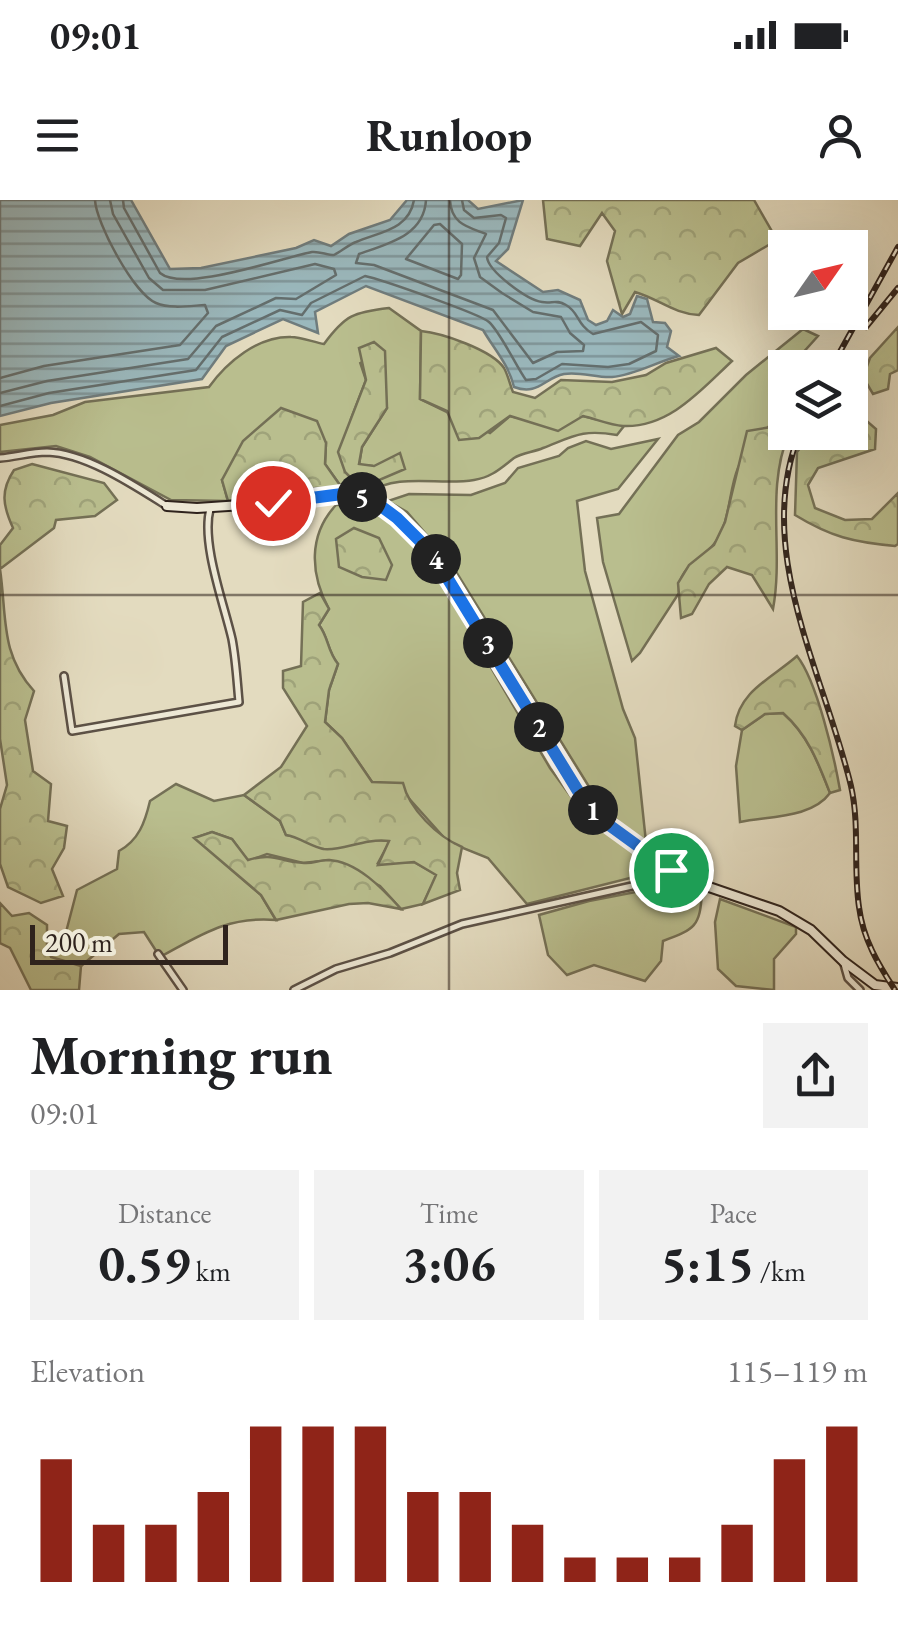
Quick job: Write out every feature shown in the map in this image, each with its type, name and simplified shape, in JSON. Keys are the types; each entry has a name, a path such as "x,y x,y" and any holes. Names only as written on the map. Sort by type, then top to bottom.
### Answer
{"street":[{"path":"0,458 48,452 70,456 130,483 168,506 210,507 342,494 370,498 432,553 578,791 598,817 676,872 778,912 811,930 875,985 898,988"},
{"path":"64,676 72,731 239,702 231,635 214,571 207,520 210,507"},
{"path":"294,990 336,969 390,954 462,924 641,884 676,872"},
{"path":"158,954 183,990"},
{"path":"843,961 848,978 860,990"}],"green space":[{"path":"543,200 754,200 771,230 768,230 768,245 738,263 699,315 635,292 622,314 607,261 615,231 602,213 580,246 547,239"},
{"path":"389,308 421,331 420,399 490,433 510,416 527,420 583,416 624,426 617,435 578,435 521,455 480,479 406,481 368,493 342,488 325,464 326,443 222,480 228,501 171,500 90,457 56,446 0,452 0,425 53,415 85,402 209,387 225,368 255,346 291,337 324,344 345,321","holes":["360,362 387,408 362,447 359,465 373,466 345,472 351,419 366,380"]},
{"path":"898,327 898,370 890,374 888,389 873,394 868,386 870,358"},
{"path":"802,330 818,336 805,350 777,350"},
{"path":"421,331 453,339 489,355 504,368 513,392 535,398 561,380 612,382 646,375 666,363 716,348 732,361 696,395 655,421 623,426 583,416 558,431 510,416 479,438 459,440 447,411 420,399"},
{"path":"374,342 385,351 387,408 362,447 359,464 374,466 400,453 405,469 370,484 357,484 345,472 338,452 366,380 359,348"},
{"path":"768,357 768,427 738,468 720,535 686,571 679,593 632,661 603,562 597,518 619,514 678,435 699,422"},
{"path":"281,408 317,421 326,443 325,464 342,488 228,501 222,480 243,441"},
{"path":"868,422 876,429 875,449 818,468 808,485 815,508 845,520 872,519 898,493 898,544 843,537 795,515 797,452 868,450"},
{"path":"768,428 768,450 784,450 776,498 773,609 752,575 727,567 709,584 692,614 681,618 678,583 689,565 714,545 725,522 747,431"},
{"path":"658,439 618,489 577,501 585,571 623,709 635,738 646,842 596,798 450,562 407,512 388,501 409,494 471,495 505,483 518,468 559,456 586,441 611,449"},
{"path":"32,464 104,483 117,500 95,516 56,520 54,528 0,569 0,545 13,528 4,499 14,470"},
{"path":"360,504 389,519 429,562 550,768 586,817 658,871 527,904 488,858 448,842 405,794 372,782 342,738 325,722 329,690 338,664 319,625 329,609 315,569 316,542 327,517 336,505"},
{"path":"354,528 379,538 392,565 386,580 362,577 339,567 336,539"},
{"path":"0,569 10,649 34,691 25,720 33,771 51,784 48,821 67,826 64,848 52,869 63,896 41,903 8,887 0,864 0,809 7,785 0,739"},
{"path":"320,593 329,609 319,625 338,664 329,690 325,722 342,738 372,782 403,783 411,803 426,821 462,847 457,873 460,890 423,904 436,875 414,862 378,865 389,841 319,848 286,835 280,821 244,795 281,767 307,726 283,688 283,671 301,666 303,602"},
{"path":"797,656 818,700 829,739 840,790 830,793 806,740 783,713 765,714 742,730 735,726 750,694"},
{"path":"783,713 806,740 830,793 802,812 740,822 736,766 742,730 765,714"},
{"path":"176,784 214,801 244,795 280,821 286,835 323,849 368,839 390,841 378,863 414,862 437,875 423,904 401,909 380,886 330,860 303,863 267,854 248,861 232,839 212,832 195,838 261,895 276,920 229,924 160,957 144,932 119,934 81,966 51,958 47,946 65,936 77,890 117,869 119,851 140,830 150,801"},
{"path":"212,832 232,839 248,860 271,857 349,865 378,885 401,909 349,904 276,920 261,895 194,838"},
{"path":"682,883 702,892 700,913 689,929 663,941 661,961 645,981 594,965 567,975 548,955 539,915"},
{"path":"720,899 796,927 796,934 774,959 774,990 736,986 718,969 715,922"},
{"path":"0,903 12,916 29,913 47,925 51,957 81,966 79,990 31,990 10,948 0,943"}],"water":[{"path":"0,200 131,200 170,269 201,268 296,248 314,240 331,246 349,234 390,220 407,200 468,200 478,209 523,200 508,249 496,261 543,292 558,290 580,300 588,320 596,325 607,321 613,310 623,317 630,314 637,296 647,299 653,322 665,323 671,331 667,347 679,356 621,376 564,374 535,388 522,389 514,387 505,364 483,330 366,286 315,312 318,333 283,319 226,346 202,379 51,403 0,416"}],"railway":[{"path":"841,350 898,247"},
{"path":"868,325 898,288"},
{"path":"795,450 787,476 784,521 788,566 797,610 851,786 861,919 872,951 895,990"}],"route":[{"path":"273,503 342,494 370,498 397,518 432,553 578,791 598,817 671,870"}]}
